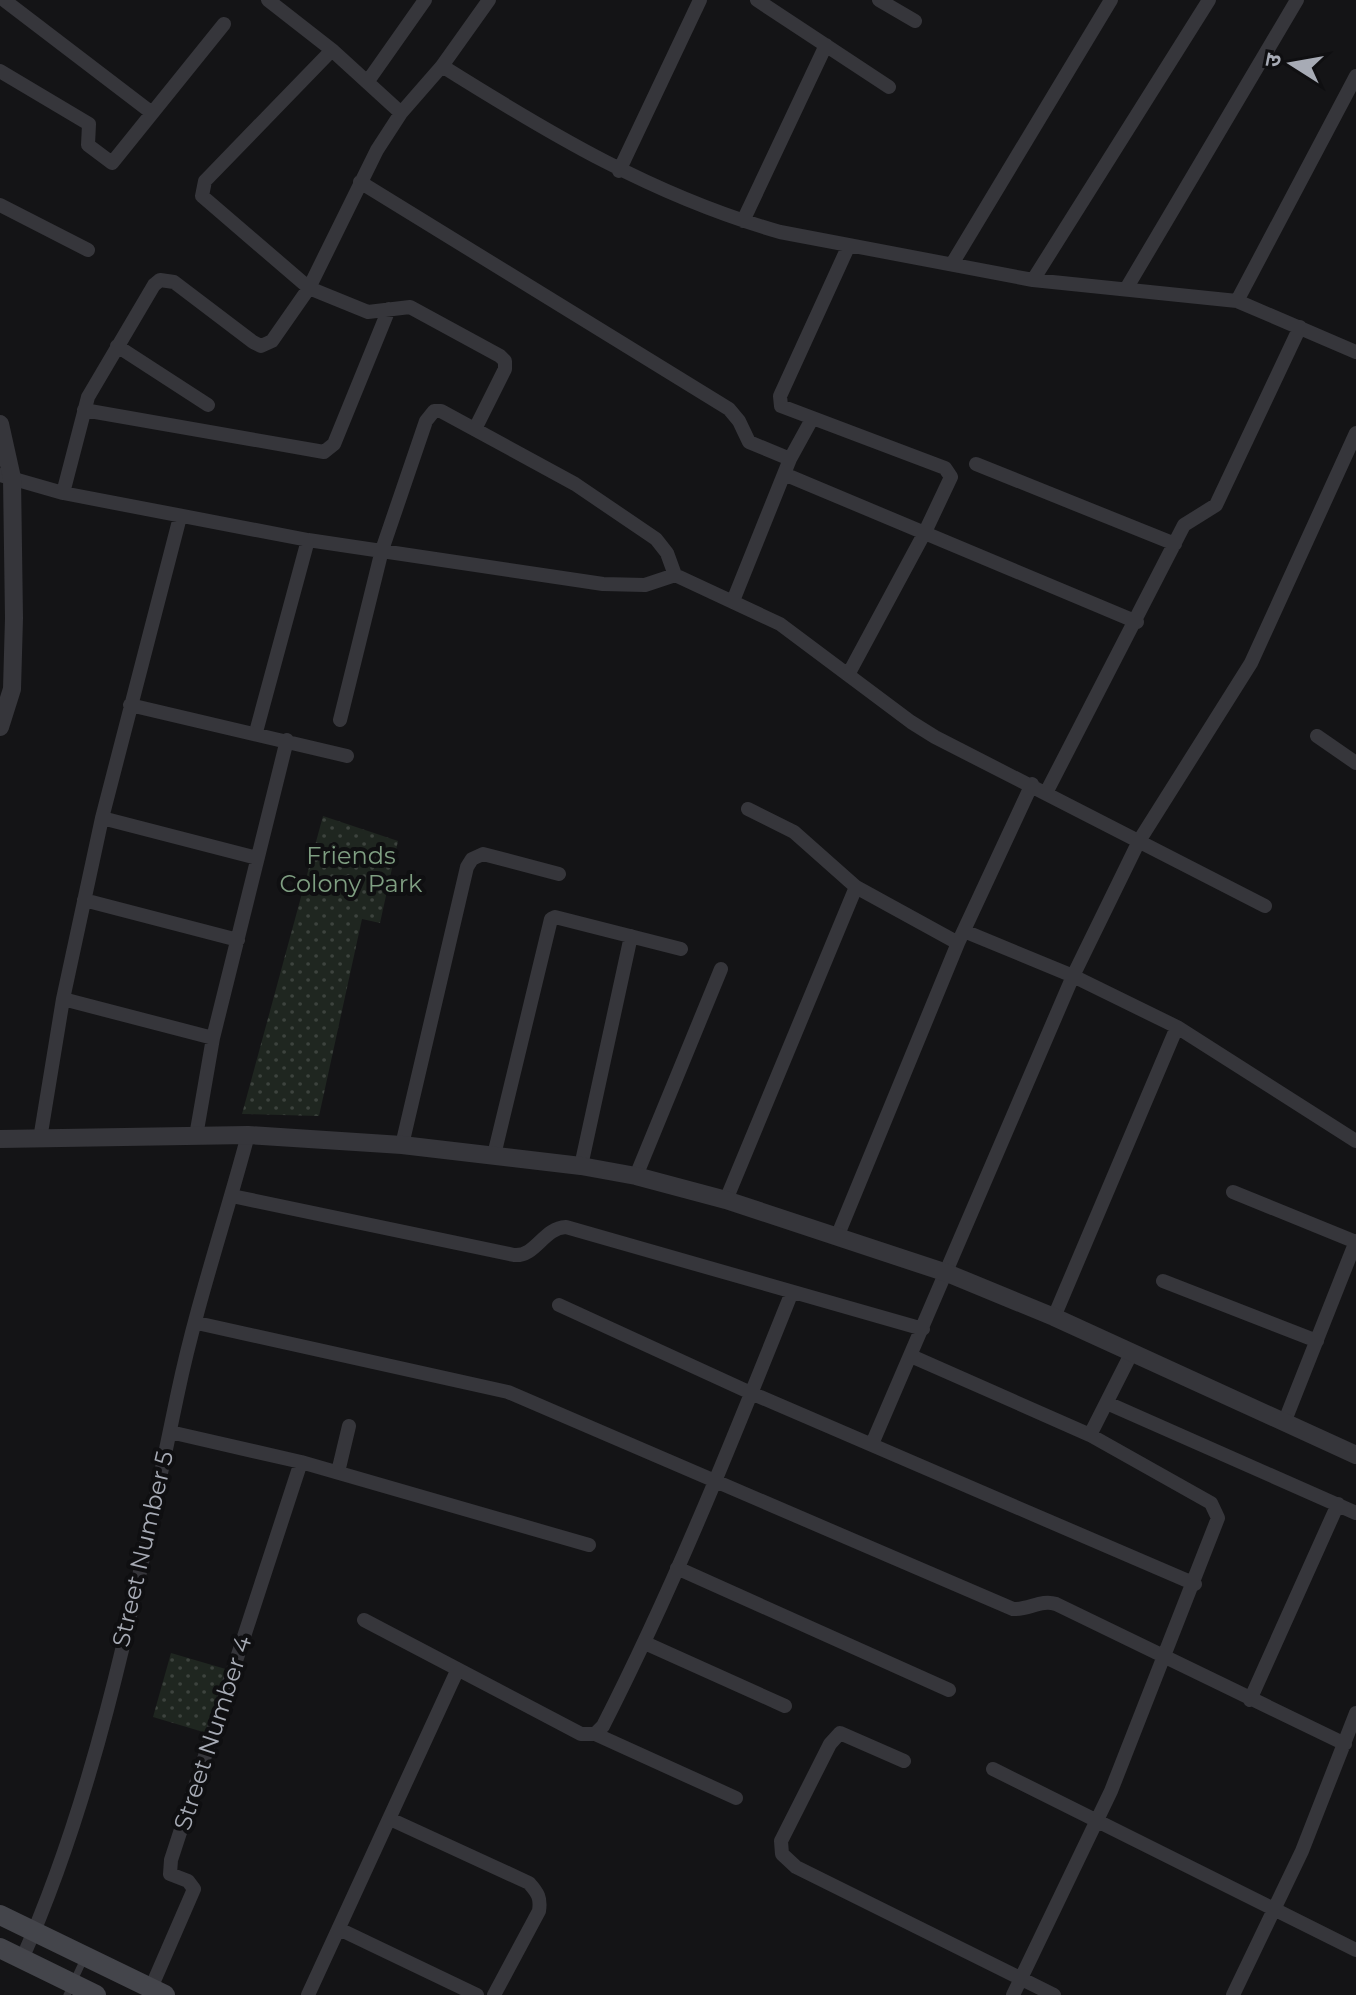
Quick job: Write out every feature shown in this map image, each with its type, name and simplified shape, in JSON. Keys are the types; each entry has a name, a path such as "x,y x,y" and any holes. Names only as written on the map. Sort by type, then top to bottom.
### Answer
{"main road":[{"path":"0,1915 158,1992"},
{"path":"0,1948 70,1989 96,1995"}],"street":[{"path":"4,0 152,113"},
{"path":"268,0 332,50 401,113"},
{"path":"368,81 425,0"},
{"path":"63,493 84,410 117,346 160,280 174,282 261,346 272,341 309,288 360,182 401,113 442,66 489,0"},
{"path":"619,171 700,0"},
{"path":"757,0 889,87"},
{"path":"879,0 915,21"},
{"path":"952,264 1111,0"},
{"path":"1033,280 1209,0"},
{"path":"1126,289 1297,0"},
{"path":"0,71 89,124 88,145 112,163 224,24"},
{"path":"743,221 826,45"},
{"path":"332,50 201,189 202,196 309,288 368,312 410,307 505,361 502,375 475,429"},
{"path":"442,66 550,134 619,171 743,221 1033,280 1237,301 1356,352"},
{"path":"1237,301 1356,76"},
{"path":"360,182 729,409 749,442 790,459"},
{"path":"0,205 88,250"},
{"path":"849,245 778,401 785,410 949,472 950,482 849,673"},
{"path":"84,410 324,452 334,444 389,309"},
{"path":"1047,791 1187,522 1207,514 1216,505 1300,327"},
{"path":"117,346 208,405"},
{"path":"340,720 382,550 429,414 441,411 575,484 656,539 667,553 675,575"},
{"path":"733,601 790,459 812,419"},
{"path":"0,424 6,476 7,649 12,689 0,727"},
{"path":"872,1444 1073,976 1139,841 1251,663 1356,433"},
{"path":"976,464 1175,544"},
{"path":"784,474 1137,622"},
{"path":"6,476 63,493 308,540 619,586 645,585 675,575 780,624 911,722 1265,906"},
{"path":"40,1139 63,999 102,818 180,517"},
{"path":"256,732 308,540"},
{"path":"130,705 256,732 347,756"},
{"path":"1317,736 1356,763"},
{"path":"196,1136 213,1038 287,740"},
{"path":"837,1237 961,937 1032,784"},
{"path":"748,809 794,832 856,887 961,937 1073,976 1177,1027 1356,1141"},
{"path":"102,818 257,858"},
{"path":"402,1145 467,867 472,859 483,854 559,874"},
{"path":"726,1200 856,887"},
{"path":"84,900 238,940"},
{"path":"494,1155 548,924 555,917 681,949"},
{"path":"581,1166 631,936"},
{"path":"636,1176 721,969"},
{"path":"63,999 213,1038"},
{"path":"1054,1317 1177,1027"},
{"path":"0,1139 248,1135 402,1145 581,1166 636,1176 726,1200 947,1273 1054,1317 1356,1455"},
{"name":"Street Number 5","path":"22,1959 81,1797 133,1603 197,1323 248,1135"},
{"path":"1233,1192 1356,1242 1353,1259 1284,1423"},
{"path":"232,1196 514,1255 527,1253 549,1231 566,1227 923,1329"},
{"path":"1163,1281 1317,1341"},
{"path":"595,1734 603,1726 645,1643 718,1480 792,1292"},
{"path":"559,1305 751,1393 1195,1584"},
{"path":"197,1323 486,1386 718,1480 1013,1609 1027,1609 1050,1602 1345,1744"},
{"path":"1090,1435 1131,1354"},
{"path":"911,1356 1090,1435 1216,1509 1214,1532 1167,1657 1096,1821 1013,1995"},
{"path":"1107,1403 1356,1513"},
{"path":"338,1472 349,1426"},
{"path":"170,1432 301,1462 589,1545"},
{"name":"Street Number 4","path":"158,1992 194,1889 188,1881 170,1874 171,1860 301,1462"},
{"path":"1250,1700 1338,1504"},
{"path":"677,1568 949,1690"},
{"path":"364,1620 581,1734 595,1734 736,1798"},
{"path":"645,1643 785,1706"},
{"path":"308,1995 457,1671"},
{"path":"1233,1995 1275,1908 1354,1723"},
{"path":"904,1761 840,1733 830,1744 781,1841 782,1854 796,1867 1054,1995"},
{"path":"993,1769 1356,1950"},
{"path":"390,1819 529,1883 541,1899 539,1911 494,1995"},
{"path":"339,1929 477,1995"}],"lane":[{"path":"70,1989 85,1957"}],"green space":[{"name":"Friends Colony Park","path":"323,816 398,841 380,923 362,919 319,1116 242,1114"},
{"path":"171,1653 229,1670 210,1734 153,1717"}]}
